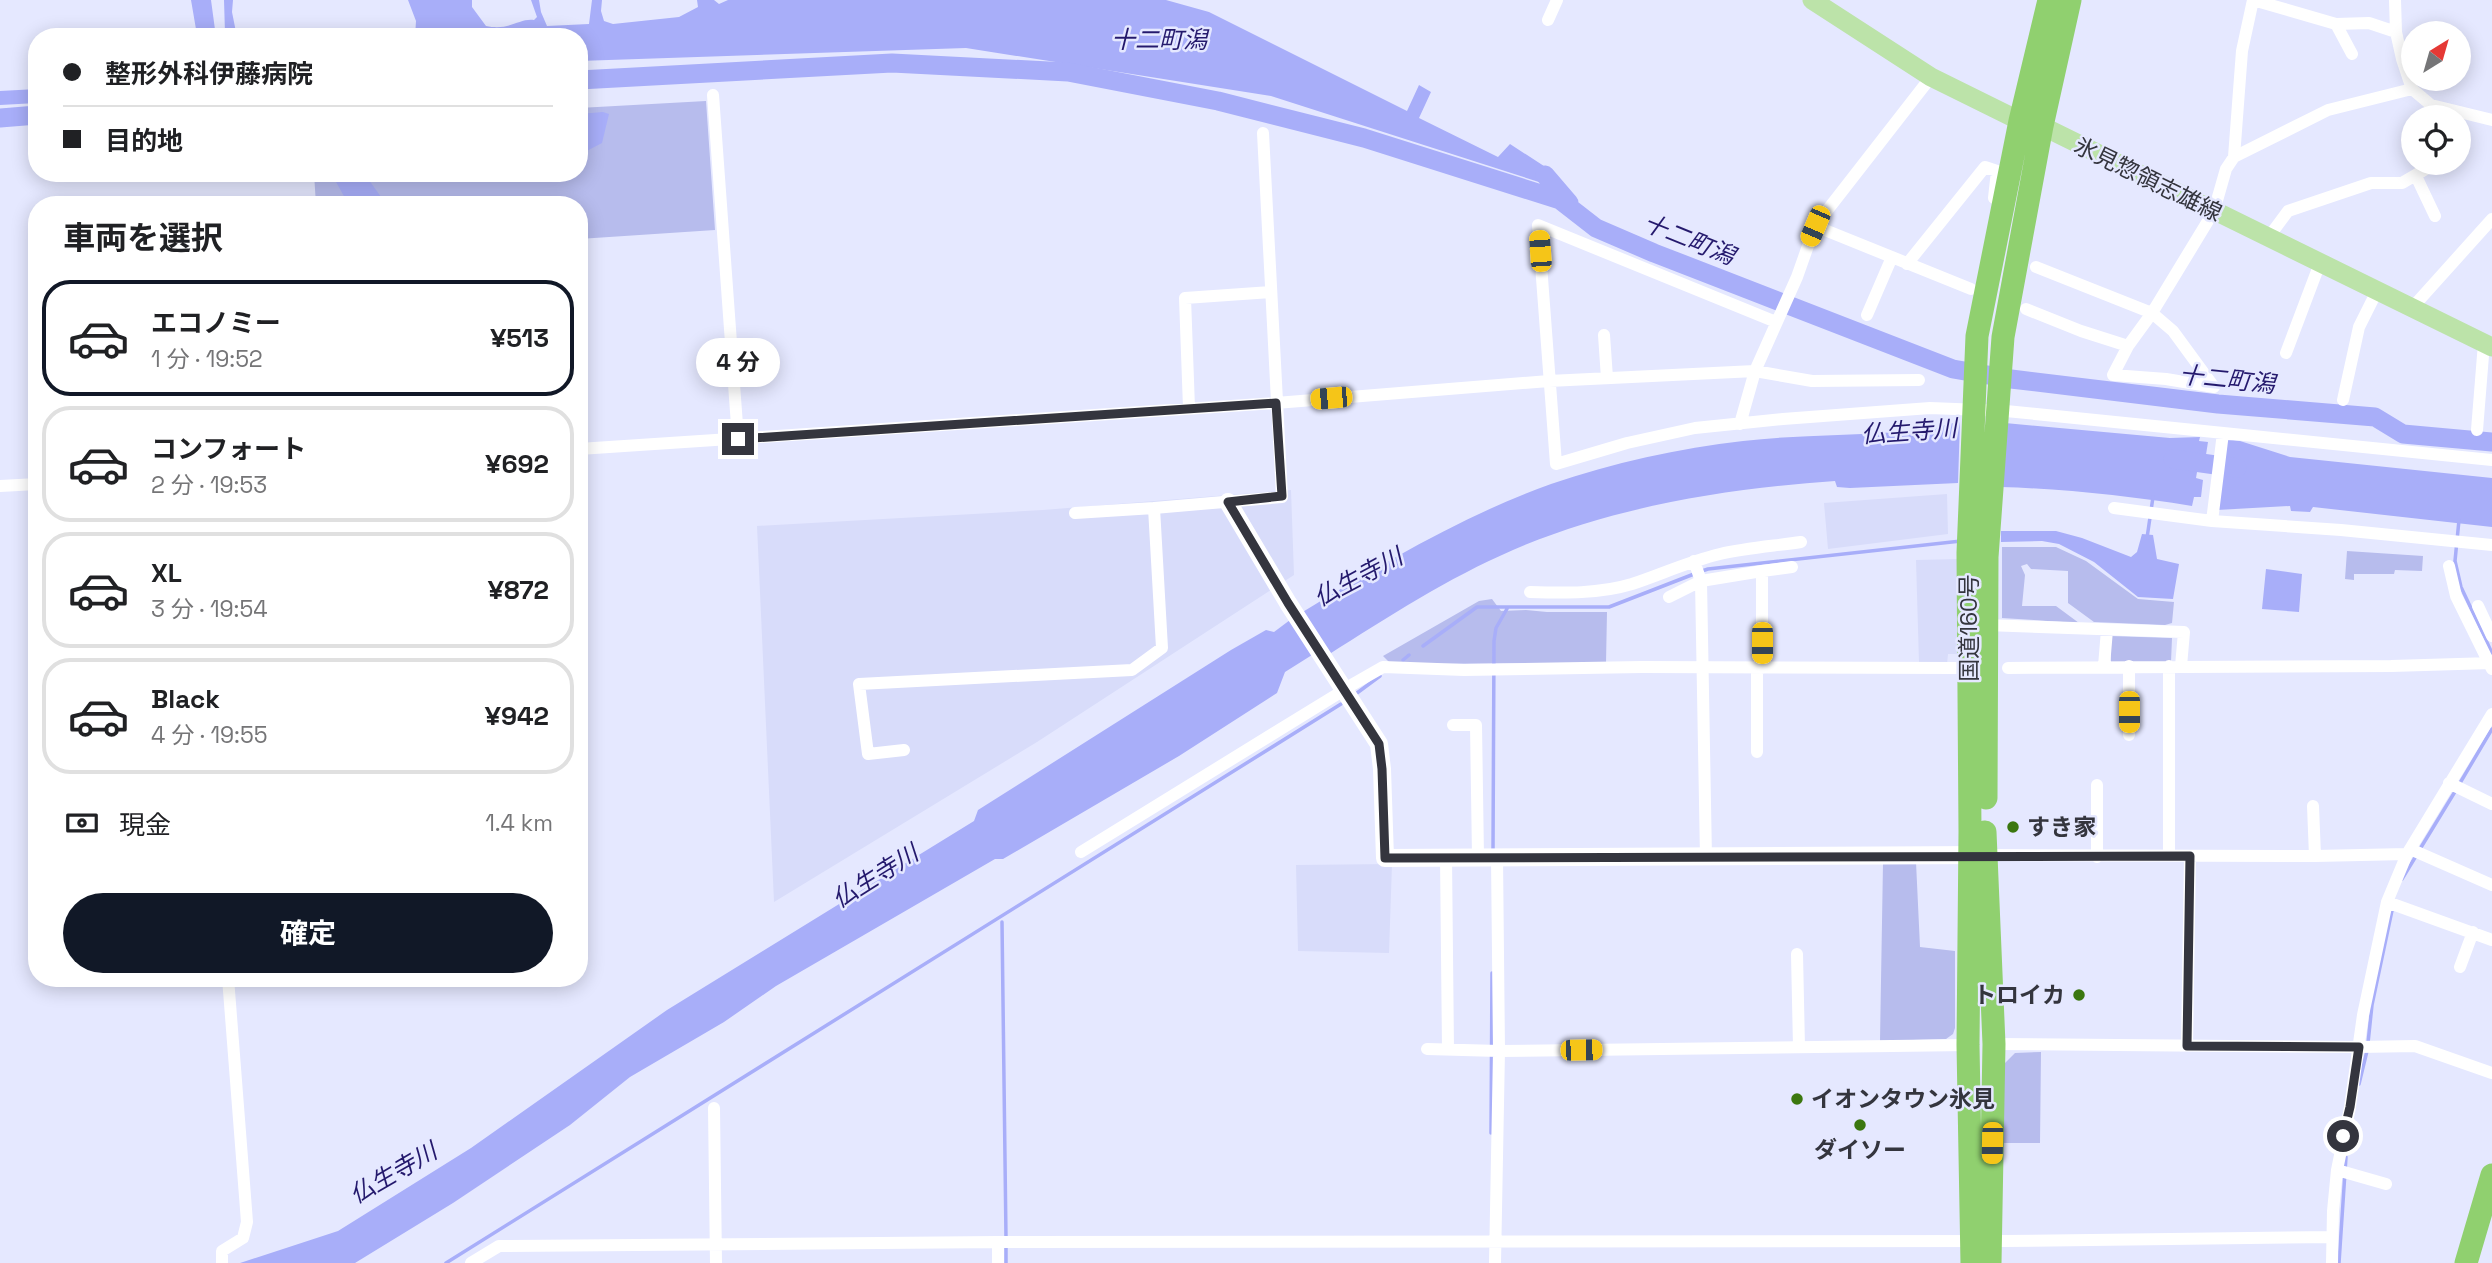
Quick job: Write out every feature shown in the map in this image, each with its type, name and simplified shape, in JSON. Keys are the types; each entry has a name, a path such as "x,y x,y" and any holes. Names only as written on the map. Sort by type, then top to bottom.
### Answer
{"highway":[{"name":"国道160号","path":"1981,1252 1968,1045 1986,625 1978,555 2003,337 2049,0"},
{"name":"国道160号","path":"1981,1252 1994,1044 1978,855 1977,336 1997,238 2070,0"},
{"path":"2466,1263 2492,1175"}],"main road":[{"name":"氷見惣領志雄線","path":"1812,0 1931,77 2488,345"}],"street":[{"path":"1548,20 1557,0"},
{"path":"2235,157 2242,51 2253,0 2336,24 2369,23 2396,32"},
{"path":"2395,0 2396,32 2401,54"},
{"path":"2336,24 2351,54"},
{"path":"1740,424 1755,371 1797,277 1815,226 1931,77"},
{"path":"2036,267 2152,313 2173,331 2214,387 2166,379 2113,375 2128,346 2152,313 2214,211 2226,169 2235,157 2328,110 2404,91"},
{"path":"2414,91 2431,105 2492,120"},
{"path":"713,95 738,439"},
{"path":"1075,513 1282,496 1263,133"},
{"path":"1907,264 1985,167 1997,171 1990,218 1997,238"},
{"path":"2268,238 2288,211 2371,183 2402,183 2416,176 2435,216"},
{"path":"2412,308 2492,219"},
{"path":"1776,322 1538,225 1556,464 1627,443 1695,428 1930,408 1964,408 2492,460"},
{"path":"1815,226 1971,289"},
{"path":"1867,315 1892,257"},
{"path":"2286,353 2320,263"},
{"path":"2343,400 2360,327 2377,291"},
{"path":"1189,408 1185,298 1271,292"},
{"path":"2026,309 2128,346"},
{"path":"1604,335 1607,378"},
{"path":"2477,430 2488,345"},
{"path":"588,448 1276,403 1607,378 1755,371 1812,381 1919,380"},
{"path":"2212,521 2223,433"},
{"path":"0,486 28,484"},
{"path":"1228,502 1288,603 1379,744 1385,858 2315,856 2409,851 2492,885"},
{"path":"904,750 868,754 859,684 1132,670 1162,648 1154,508"},
{"path":"2114,508 2212,521 2492,545"},
{"path":"1530,592 1573,594 1604,590 1632,584 1694,561 1722,554 1801,542"},
{"path":"1694,561 1701,581 1706,858"},
{"path":"2008,668 2491,665 2456,596 2449,566"},
{"path":"1669,597 1701,581 1793,567"},
{"path":"1757,752 1762,571"},
{"path":"2478,606 2492,636"},
{"path":"1986,625 2183,632 2175,666 2169,856"},
{"path":"2104,666 2107,630"},
{"path":"2129,666 2129,735"},
{"path":"1348,687 1382,667 1464,670 1956,668"},
{"path":"1081,852 1336,695"},
{"path":"2332,1263 2337,1170 2387,902 2409,851 2492,714"},
{"path":"1453,726 1476,725 1478,857"},
{"path":"2449,783 2492,804"},
{"path":"2097,785 2097,857"},
{"path":"2313,806 2315,856"},
{"path":"2187,1046 2190,856"},
{"path":"1495,1263 1499,1051 1497,857"},
{"path":"1446,858 1448,1050"},
{"path":"2387,902 2492,940"},
{"path":"2460,967 2473,932"},
{"path":"1797,954 1799,1047"},
{"path":"221,1260 222,1251 243,1238 247,1223 229,987"},
{"path":"1994,1044 2415,1046 2492,1073"},
{"path":"1427,1049 1499,1051 1968,1045"},
{"path":"714,1108 716,1263"},
{"path":"2337,1170 2386,1184"},
{"path":"471,1263 499,1246 1495,1242 1981,1252 2332,1237"},
{"path":"998,1242 998,1263"}],"shaded area":[{"path":"706,101 715,230 588,238 588,196 315,196 315,182 588,182 588,108"},
{"path":"1291,490 1294,575 1037,742 774,902 757,526 1043,510"},
{"path":"1947,494 1948,534 1828,549 1824,503"},
{"path":"2002,547 2056,547 2086,561 2138,599 2174,602 2172,623 2094,622 2068,603 2068,571 2031,569 2027,564 2021,566 2025,575 2022,606 2056,606 2079,623 2002,618"},
{"path":"2347,551 2423,556 2422,571 2395,570 2394,574 2354,574 2354,580 2345,579"},
{"path":"1959,559 1958,654 1948,654 1947,664 1919,663 1916,560"},
{"path":"1492,599 1501,611 1607,612 1606,663 1391,664 1383,656 1479,601"},
{"path":"2110,636 2172,638 2171,662 2111,663"},
{"path":"1916,862 1920,947 1955,951 1955,1028 1953,1034 1946,1039 1880,1041 1883,863"},
{"path":"1392,864 1389,953 1298,951 1296,865"},
{"path":"2041,1052 2040,1143 2004,1143 2004,1064 2015,1053"}],"water":[{"path":"191,0 211,0 215,28 196,28"},
{"path":"224,0 233,0 235,28 225,28"},
{"name":"十二町潟","path":"408,0 472,0 472,7 486,26 494,27 534,20 537,17 531,0 539,0 547,26 589,24 592,0 602,0 604,21 613,24 679,17 698,7 697,0 714,0 719,4 728,0 1166,0 1209,12 1407,111 1419,85 1431,92 1419,118 1498,157 1510,144 1547,168 1542,183 1271,96 966,48 588,61 588,28 416,28 416,21"},
{"path":"28,89 28,103 0,105 0,91"},
{"path":"588,113 609,114 602,143 588,150"},
{"path":"336,182 370,182 380,196 344,196"},
{"path":"1960,422 1958,483 1850,488 1837,487 1835,481 1794,484 1712,495 1631,511 1591,522 1513,550 1419,599 1328,655 1301,613 1454,526 1518,497 1598,469 1719,444 1921,430"},
{"path":"2005,423 2170,438 2200,437 2199,441 2208,442 2205,461 2199,460 2196,478 2203,480 2201,497 2194,497 2192,506 2049,489 2001,487"},
{"path":"2226,440 2240,441 2290,457 2492,478 2492,527 2313,507 2310,512 2291,511 2290,506 2217,510"},
{"path":"2001,531 2056,531 2131,557 2137,552 2142,534 2153,535 2157,559 2179,564 2173,599 2138,597 2094,562 2059,544 2042,541 2001,542"},
{"path":"2266,569 2302,574 2299,612 2262,609"},
{"path":"1290,620 1312,655 1285,672 1277,693 1179,756 1003,859 995,859 776,986 724,1022 630,1077 570,1125 453,1203 355,1263 240,1263 338,1231 471,1148 667,1010 974,821 978,810 1231,650 1266,630 1274,632"}],"waterway":[{"name":"十二町潟","path":"588,80 892,63 1068,72 1218,101 1364,138 1560,200 1596,228 1654,253 1953,369 2011,379 2218,404 2375,417 2403,434 2492,442"},
{"name":"十二町潟","path":"0,118 28,116"},
{"path":"1545,175 1569,203"},
{"name":"仏生寺川","path":"2173,459 2237,468"},
{"path":"2147,538 2153,497"},
{"path":"2459,520 2455,561 2461,587 2492,653"},
{"path":"1702,571 1961,541"},
{"path":"1423,646 1477,607 1609,607 1694,574"},
{"path":"1493,853 1494,641 1496,628 1508,607"},
{"path":"1403,660 1409,655"},
{"path":"1357,693 1380,676"},
{"path":"446,1263 1341,704"},
{"path":"2460,783 2492,729"},
{"path":"2420,849 2456,790"},
{"path":"2402,879 2416,856"},
{"path":"2368,1043 2372,1005 2393,906"},
{"path":"1002,922 1006,1238"},
{"path":"1491,1133 1492,973"},
{"path":"2359,1084 2367,1051"},
{"path":"2339,1263 2346,1157"},
{"path":"1006,1246 1006,1263"}],"place":[{"name":"すき家","path":"2013,827"},
{"name":"トロイカ","path":"2079,995"},
{"name":"イオンタウン氷見","path":"1797,1099"},
{"name":"ダイソー","path":"1860,1125"}],"route":[{"path":"738,439 1276,403 1282,496 1228,502 1288,603 1379,744 1385,858 2190,856 2191,933 2188,956 2187,1046 2359,1047 2343,1136"}]}
